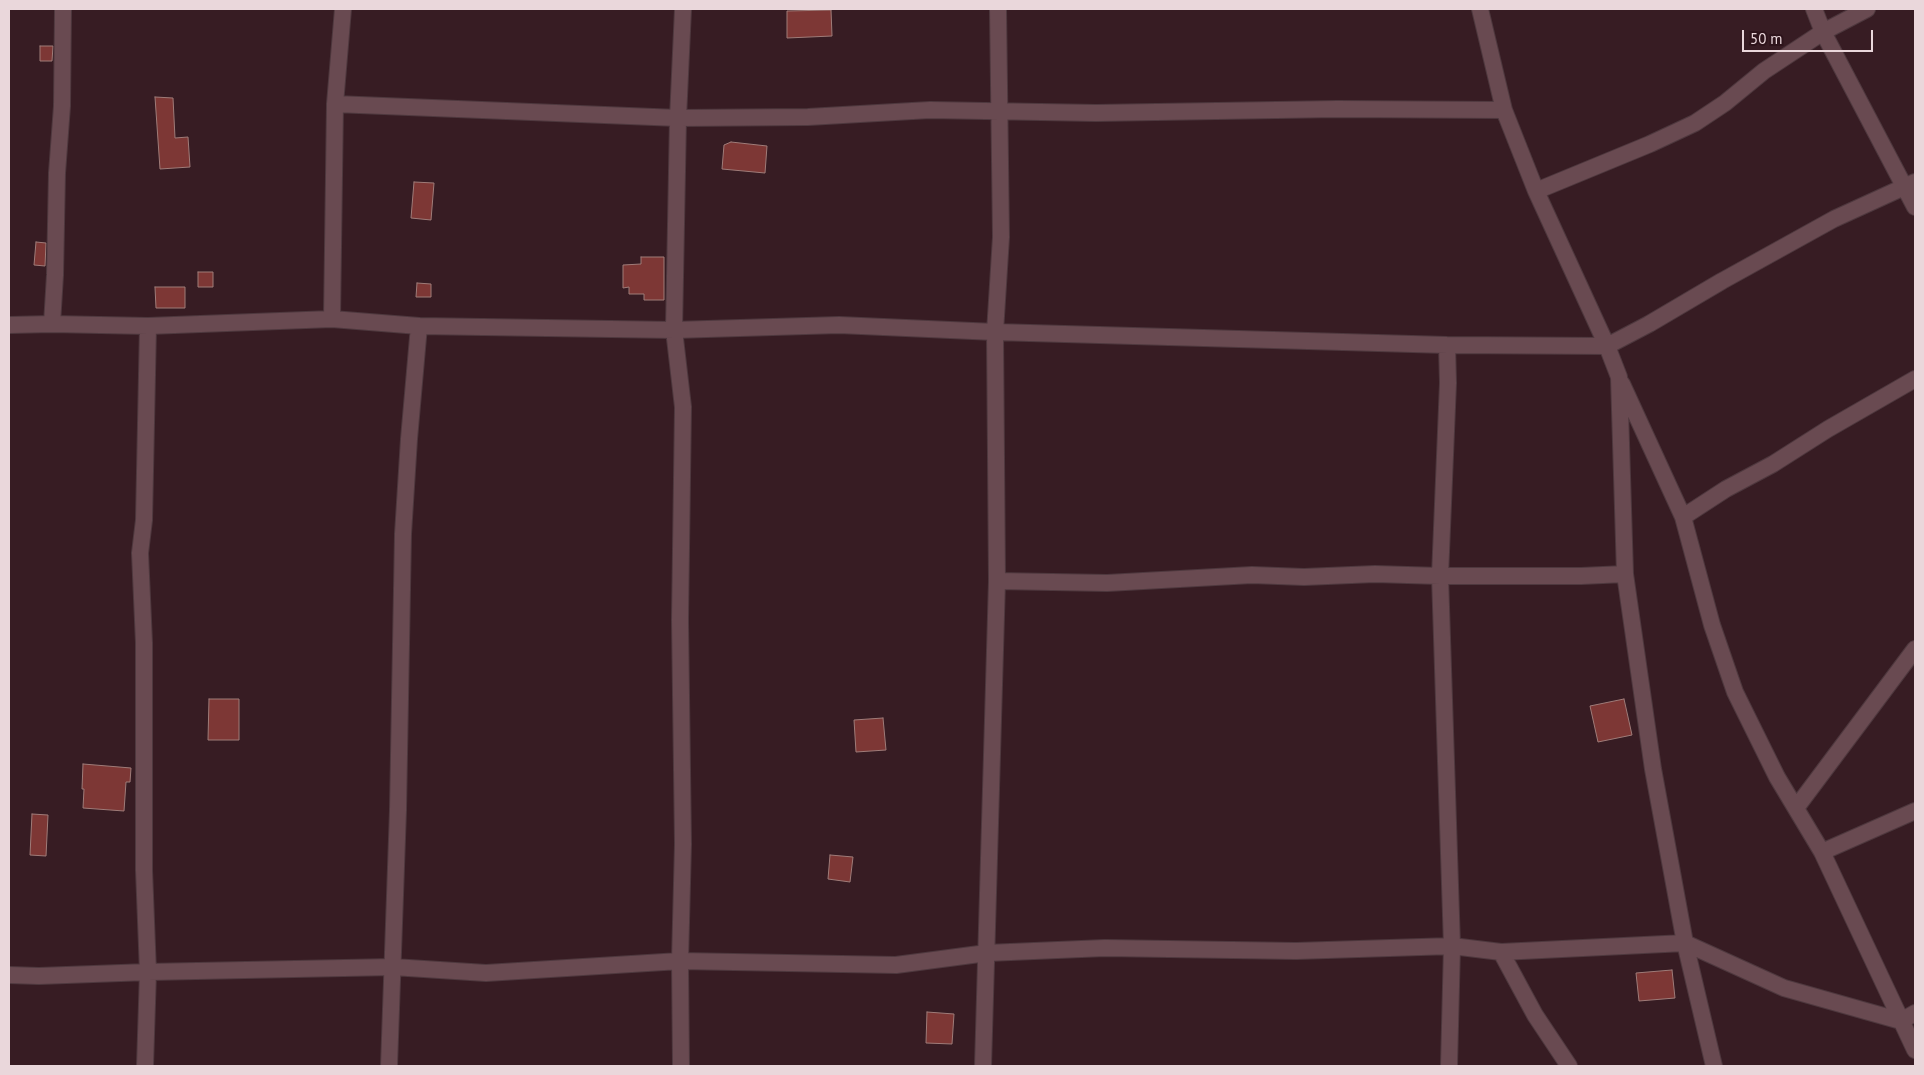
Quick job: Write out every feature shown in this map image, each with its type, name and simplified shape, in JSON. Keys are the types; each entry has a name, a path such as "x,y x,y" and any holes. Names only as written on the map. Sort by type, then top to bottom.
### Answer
{"street":[{"path":"52,324 57,173 62,106 63,9"},
{"path":"332,318 335,104 343,9"},
{"path":"680,1066 683,844 680,620 683,407 674,330 678,118 683,9"},
{"path":"983,1066 988,954 997,581 994,332 1001,238 998,9"},
{"path":"1814,9 1823,32 1910,184 1915,207"},
{"path":"1536,191 1650,144 1695,123 1725,103 1764,71 1823,32 1867,9"},
{"path":"1482,10 1504,110 1536,191 1683,517 1712,625 1735,692 1777,777 1822,852 1908,1017 1915,1050"},
{"path":"335,104 678,118 808,117 930,110 1096,113 1337,109 1504,110"},
{"path":"9,325 148,326 332,318 419,326 674,330 840,325 994,332 1447,346 1607,346 1834,219 1910,184"},
{"path":"145,1066 148,972 144,870 144,643 140,553 144,520 148,326"},
{"path":"390,1066 403,534 419,326"},
{"path":"1447,346 1440,576 1452,946 1450,1066"},
{"path":"1619,377 1625,574 1653,768 1686,944 1714,1066"},
{"path":"1683,517 1726,489 1773,464 1828,429 1915,379"},
{"path":"997,581 1107,583 1252,575 1304,577 1375,574 1440,576 1581,576 1625,574"},
{"path":"1796,808 1915,650"},
{"path":"1822,852 1915,811"},
{"path":"9,975 39,976 393,967 486,973 680,961 896,965 988,954 1104,948 1296,950 1452,946 1500,952 1686,944 1784,988 1908,1017"},
{"path":"1500,952 1535,1015 1569,1066"}],"building":[{"path":"831,10 832,36 787,38 787,11"},
{"path":"40,46 53,46 52,61 40,61"},
{"path":"155,97 173,98 175,138 188,137 190,167 160,169"},
{"path":"731,142 767,146 765,173 722,169 724,145"},
{"path":"414,182 434,183 431,220 411,218"},
{"path":"36,242 46,243 45,266 34,265"},
{"path":"641,257 664,257 664,300 644,300 644,294 629,294 629,287 623,288 623,265 641,264"},
{"path":"198,272 213,272 213,287 198,287"},
{"path":"417,283 431,284 431,297 416,297"},
{"path":"155,287 185,287 185,308 156,308"},
{"path":"209,699 239,699 239,740 208,740"},
{"path":"1624,699 1632,735 1598,742 1590,706"},
{"path":"883,718 886,750 856,752 854,720"},
{"path":"83,764 131,768 130,782 126,782 124,811 83,808"},
{"path":"32,814 48,815 46,856 30,855"},
{"path":"830,855 853,857 850,882 828,879"},
{"path":"1672,970 1675,998 1639,1001 1636,973"},
{"path":"927,1012 954,1014 952,1044 926,1043"}]}
